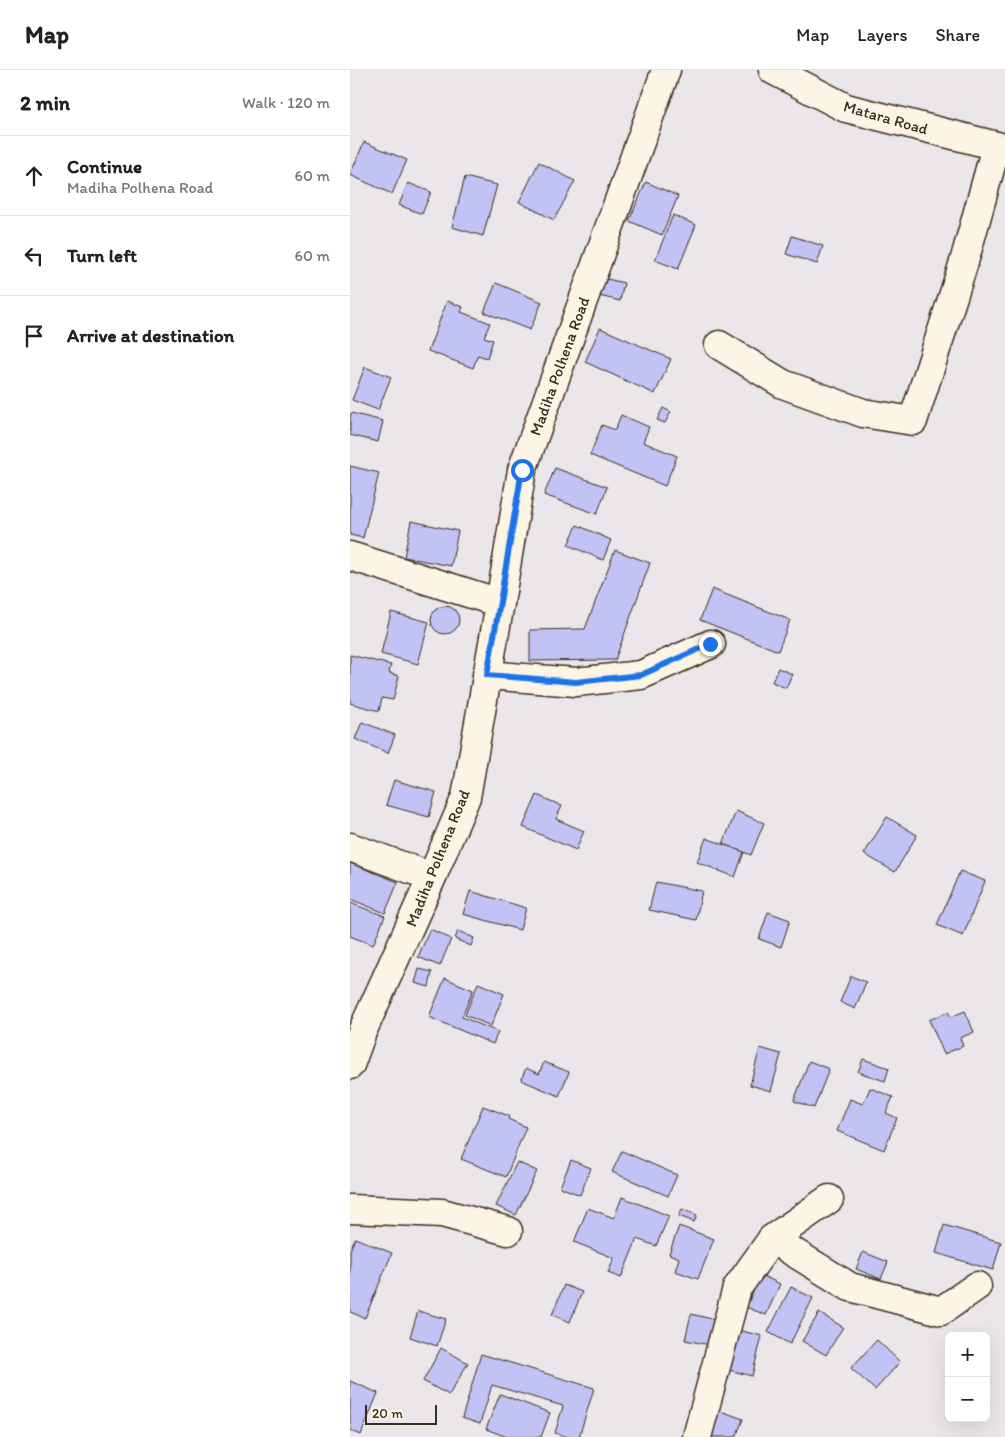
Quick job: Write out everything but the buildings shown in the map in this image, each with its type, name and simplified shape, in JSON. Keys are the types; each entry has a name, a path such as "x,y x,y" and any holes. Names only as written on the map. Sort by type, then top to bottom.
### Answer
{"main road":[{"name":"Madiha Polhena Road","path":"350,1065 362,1032 466,797 522,470 666,70"},
{"name":"Matara Road","path":"773,70 846,108 1001,148"},
{"path":"719,345 783,384 863,413 913,421 1001,148"},
{"path":"350,556 500,602"},
{"path":"487,675 576,682 641,675 710,644"},
{"path":"350,847 432,877"},
{"path":"697,1437 736,1288 772,1239 829,1199"},
{"path":"350,1210 442,1213 508,1231"},
{"path":"772,1239 850,1288 942,1312 977,1286"}],"route":[{"path":"522,470 487,675 576,682 641,675 710,644"}]}
